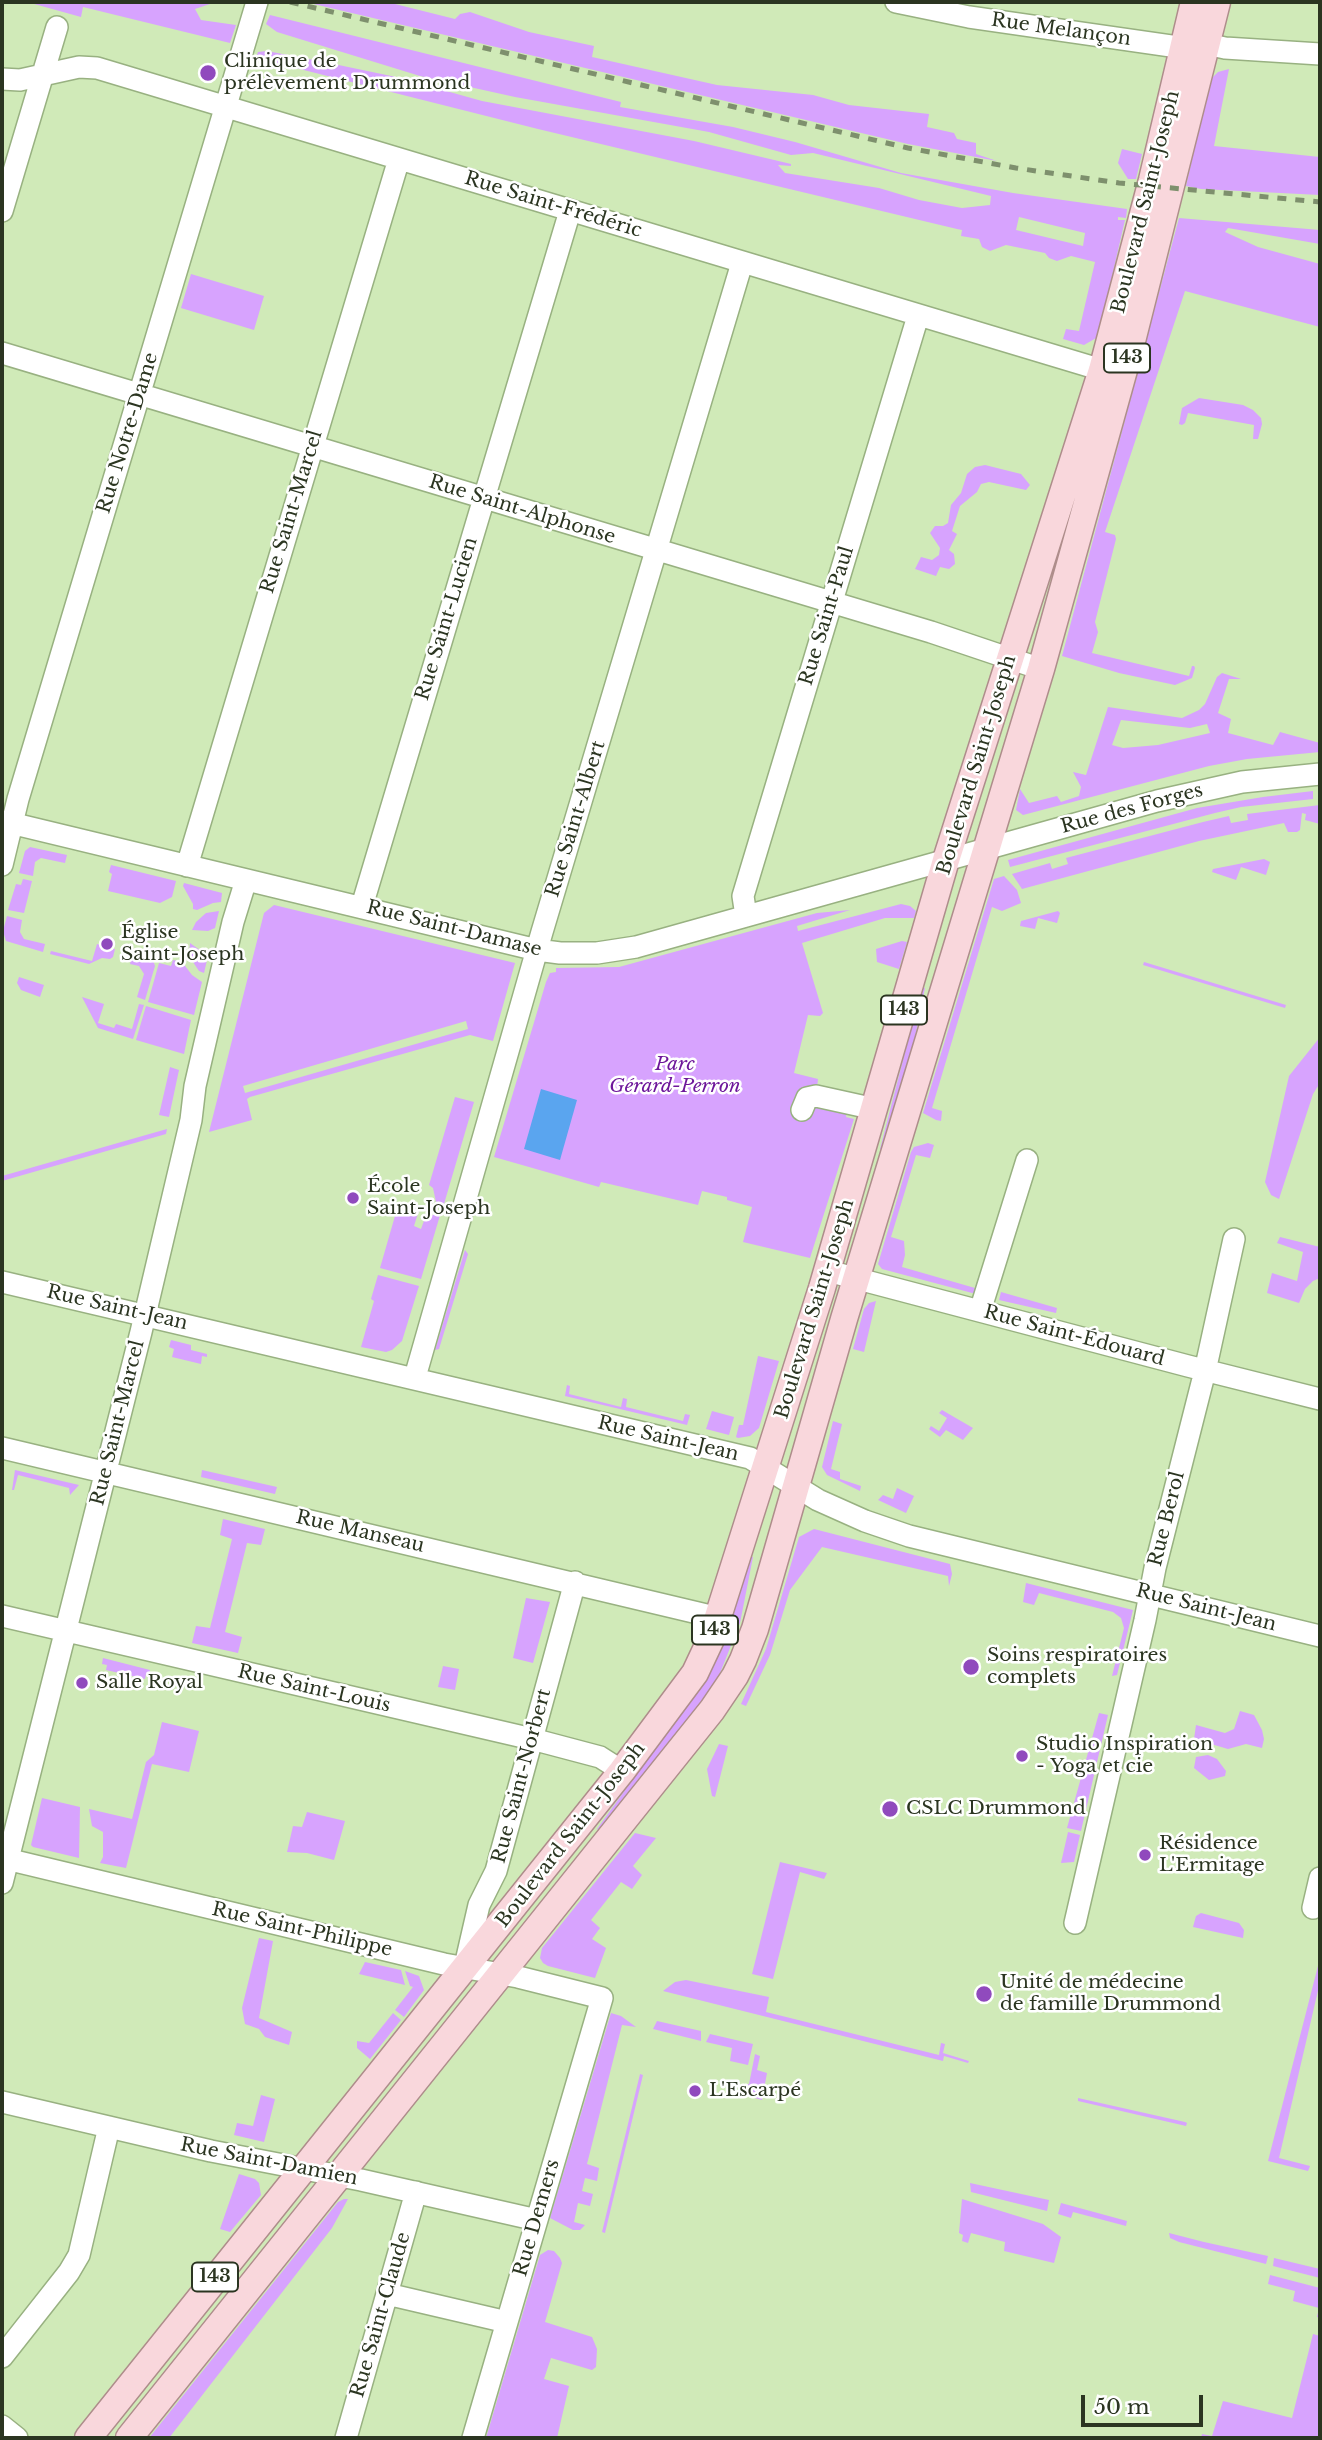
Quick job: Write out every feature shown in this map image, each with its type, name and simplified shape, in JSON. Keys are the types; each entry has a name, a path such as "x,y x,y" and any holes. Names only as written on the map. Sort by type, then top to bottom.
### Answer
{"main road":[{"name":"Boulevard Saint-Joseph","path":"129,2438 712,1710 735,1676 755,1629 985,849 1041,669 1128,354 1195,46 1194,2"},
{"name":"Boulevard Saint-Joseph","path":"88,2438 622,1772 695,1673 719,1618 828,1271 946,860 1102,370 1195,46 1217,2"}],"street":[{"name":"Rue Notre-Dame","path":"2,865 7,822 18,799 257,2"},
{"name":"Rue Melançon","path":"896,2 969,17 1195,46 1320,54"},
{"path":"2,211 57,27"},
{"name":"Rue Saint-Frédéric","path":"2,79 20,80 79,67 97,68 1102,370"},
{"name":"Rue Saint-Marcel","path":"187,866 311,445 399,159"},
{"name":"Rue Saint-Lucien","path":"362,906 570,211"},
{"name":"Rue Saint-Albert","path":"415,1377 537,950 742,263"},
{"name":"Rue Saint-Paul","path":"746,916 743,896 918,316"},
{"name":"Rue Saint-Alphonse","path":"2,353 831,602 1011,657 1041,669"},
{"name":"Rue des Forges","path":"946,860 1213,788 1320,774"},
{"name":"Rue Saint-Damase","path":"7,822 537,950 560,953 615,951 946,860"},
{"name":"Rue Saint-Marcel","path":"2,1883 5,1859 66,1631 145,1314 191,1120 195,1086 233,922 246,880"},
{"path":"802,1110 807,1098 816,1096 876,1110"},
{"path":"980,1311 1027,1160"},
{"name":"Rue Berol","path":"1075,1923 1234,1239"},
{"name":"Rue Saint-Édouard","path":"828,1271 1320,1399"},
{"name":"Rue Saint-Jean","path":"2,1282 415,1377 744,1457 766,1467 828,1505 909,1536 1320,1636"},
{"name":"Rue Manseau","path":"2,1448 719,1618"},
{"name":"Rue Saint-Norbert","path":"464,1968 479,1905 496,1871 575,1582"},
{"name":"Rue Saint-Louis","path":"2,1616 532,1739 600,1757 622,1772"},
{"name":"Rue Saint-Philippe","path":"5,1859 602,1998"},
{"path":"1313,1908 1320,1878"},
{"name":"Rue Demers","path":"473,2438 602,1998"},
{"name":"Rue Saint-Damien","path":"2,2102 537,2220"},
{"path":"2,2357 69,2272 79,2255 109,2127"},
{"name":"Rue Saint-Claude","path":"346,2438 416,2192"},
{"path":"387,2294 507,2322"},
{"path":"2,2426 18,2438"}],"green space":[{"path":"27,2 201,2 210,4 195,9 201,20 236,25 230,43 83,7 81,17"},
{"path":"305,2 387,2 455,19 460,14 470,12 529,32 594,46 592,57 717,85 813,95 849,105 929,114 927,127 954,133 957,139 976,143 976,154 997,161 908,144"},
{"path":"270,15 621,102 620,107 733,127 795,142 901,173 1013,193 1127,209 1126,218 1118,217 1118,220 1125,220 1098,337 1084,345 1063,339 1066,329 1079,331 1095,262 1071,256 1057,261 1045,253 1006,245 990,251 982,247 979,239 961,236 962,230 538,129 256,58 258,52 267,51 396,77 482,101 694,141 791,164 778,165 785,173 879,188 919,200 962,208 990,205 991,196 813,153 791,155 709,132 515,97 420,76 277,32 266,24","holes":["1019,217 1085,233 1083,246 1016,230"]},
{"path":"1229,69 1214,146 1320,157 1320,195 1186,186 1210,80 1218,72"},
{"path":"1122,149 1142,154 1136,179 1128,179 1118,163"},
{"path":"1179,218 1320,230 1320,244 1228,228 1225,232 1258,247 1320,264 1320,327 1185,291 1105,532 1115,535 1116,539 1095,622 1098,632 1092,653 1189,676 1194,666 1192,678 1175,685 1119,673 1062,656"},
{"path":"191,274 264,296 254,330 181,308"},
{"path":"1199,398 1243,405 1253,410 1261,418 1258,439 1253,439 1254,425 1188,413 1185,423 1179,424 1182,408"},
{"path":"985,465 1021,474 1030,485 1026,490 989,482 981,484 977,492 960,506 952,531 957,534 949,550 954,554 955,564 949,569 940,567 936,576 915,569 921,557 932,560 939,555 940,548 930,533 935,526 948,523 951,505 961,493 967,474 975,467"},
{"path":"1222,673 1241,679 1229,679 1218,713 1231,719 1228,733 1273,745 1280,732 1320,743 1320,752 1247,759 1209,766 1023,815 1016,810 1020,789 1029,803 1057,796 1061,802 1079,796 1081,787 1073,772 1086,775 1108,707 1182,718 1205,704 1217,677","holes":["1121,720 1190,728 1207,724 1210,733 1158,745 1123,748 1112,745"]},
{"path":"1313,791 1313,799 1241,807 1010,867 1008,860 1197,808"},
{"path":"1320,805 1320,824 1305,820 1306,814 1302,813 1300,830 1297,832 1288,832 1284,823 1199,841 1022,889 1012,874 1050,863 1052,869 1068,864 1066,858 1229,816 1231,823 1248,820 1247,814"},
{"path":"30,847 67,855 65,863 41,858 35,862 33,876 19,873 25,851"},
{"path":"1264,859 1270,862 1266,875 1241,867 1236,880 1212,872 1213,869"},
{"path":"111,865 176,881 172,897 160,903 108,891"},
{"path":"1004,876 1017,890 1021,903 1002,911 992,907 932,1108 942,1111 941,1121 936,1120 923,1113 994,879"},
{"path":"23,879 32,881 24,913 8,910 16,884 21,885"},
{"path":"184,883 222,893 221,902 193,909"},
{"name":"Parc Gérard-Perron","path":"901,904 916,911 914,918 885,918 802,943 823,1013 820,1016 808,1015 794,1073 818,1079 815,1106 847,1112 846,1117 854,1119 810,1258 743,1242 752,1207 727,1200 727,1197 702,1191 698,1205 601,1182 599,1187 494,1157 546,982 550,973 556,972 556,968 619,967 817,913 850,910 797,926 798,931"},
{"path":"274,905 515,963 493,1041 470,1035 250,1097 247,1099 252,1120 209,1132 264,913","holes":["466,1021 468,1029 245,1093 243,1086"]},
{"path":"219,911 215,928 208,931 192,930 206,913"},
{"path":"1058,911 1060,913 1057,923 1038,918 1035,929 1020,926 1021,921"},
{"path":"7,916 22,920 20,932 24,939 45,944 43,952 6,941 3,931"},
{"path":"907,942 899,969 877,962 876,949"},
{"path":"190,943 208,956 204,973 199,971 189,956"},
{"path":"97,944 115,949 113,957 102,958 89,964 50,954 51,951 92,961"},
{"path":"133,952 152,957 155,966 145,1000 137,997 144,974 139,966 130,964"},
{"path":"173,960 182,962 192,975 202,982 194,1015 148,1002 159,963 171,966"},
{"path":"1144,962 1286,1005 1285,1008 1143,965"},
{"path":"19,977 44,985 40,997 21,990 17,983"},
{"path":"922,987 925,988 910,1061 883,1150 880,1149"},
{"path":"82,997 104,1004 98,1023 114,1028 116,1024 132,1029 139,1004 144,1005 133,1039 98,1028"},
{"path":"146,1006 191,1020 184,1054 136,1040"},
{"path":"1320,1037 1320,1083 1313,1094 1279,1199 1271,1195 1265,1182 1289,1076"},
{"path":"170,1067 179,1070 169,1117 159,1115"},
{"path":"455,1097 474,1102 444,1204 436,1202 433,1188 429,1185"},
{"path":"167,1129 166,1134 2,1181 2,1176"},
{"path":"928,1143 934,1145 930,1158 916,1155 891,1237 904,1241 902,1267 975,1288 978,1278 981,1279 976,1294 882,1269 878,1264 911,1152 914,1147"},
{"path":"415,1208 419,1210 414,1226 421,1229 425,1218 441,1212 421,1279 380,1268 397,1209 413,1214"},
{"path":"1280,1237 1320,1247 1320,1278 1305,1289 1299,1303 1267,1293 1272,1273 1297,1281 1303,1252 1277,1243"},
{"path":"465,1250 468,1254 439,1349 435,1350"},
{"path":"378,1275 419,1286 402,1341 386,1352 361,1347"},
{"path":"1001,1292 1057,1308 1056,1313 999,1300"},
{"path":"876,1301 864,1352 853,1349 864,1309 869,1303"},
{"path":"171,1340 191,1345 191,1350 207,1354 207,1357 202,1356 201,1364 172,1357 174,1349 169,1347"},
{"path":"758,1356 779,1361 759,1428 750,1436 738,1438 736,1437 739,1425 743,1425"},
{"path":"567,1385 570,1386 569,1394 621,1407 623,1398 627,1399 626,1407 683,1421 685,1414 690,1415 687,1425 565,1396"},
{"path":"942,1410 973,1428 963,1440 946,1430 940,1437 929,1429 931,1426 939,1431 947,1418 939,1413"},
{"path":"712,1411 734,1417 729,1435 706,1429"},
{"path":"833,1421 842,1424 831,1469 840,1472 840,1479 861,1486 860,1491 827,1475 822,1467"},
{"path":"15,1470 79,1485 70,1495 69,1488 18,1475 12,1490"},
{"path":"202,1470 277,1487 275,1494 201,1477"},
{"path":"897,1488 914,1496 906,1513 878,1500 883,1495 893,1499"},
{"path":"223,1519 265,1529 261,1545 247,1543 225,1632 242,1637 238,1653 192,1643 196,1626 210,1628 232,1539 220,1535"},
{"path":"814,1529 950,1564 952,1574 949,1586 948,1576 822,1547 790,1590 770,1655 746,1706 741,1704 766,1649 799,1537"},
{"path":"749,1557 753,1557 740,1623 720,1673 706,1697 599,1831 597,1829 672,1725"},
{"path":"1026,1583 1133,1610 1117,1675 1112,1676 1124,1628 1121,1618 1113,1612 1039,1593 1034,1605 1023,1602"},
{"path":"526,1598 550,1602 533,1663 513,1658"},
{"path":"103,1658 150,1670 149,1674 146,1674 145,1679 106,1670 107,1665 102,1664"},
{"path":"443,1666 459,1669 455,1690 438,1687"},
{"path":"1240,1711 1254,1715 1262,1730 1262,1748 1246,1744 1228,1749 1194,1739 1196,1725 1225,1733 1234,1729"},
{"path":"1099,1713 1108,1715 1081,1831 1067,1828"},
{"path":"162,1722 199,1731 189,1772 152,1764 126,1868 100,1863 103,1857 103,1832 92,1826 89,1809 132,1819 146,1762 154,1755"},
{"path":"719,1744 728,1746 715,1797 712,1796 707,1769"},
{"path":"1208,1755 1217,1759 1226,1771 1225,1776 1209,1780 1194,1768 1196,1757"},
{"path":"42,1798 80,1807 79,1858 31,1845"},
{"path":"307,1812 345,1821 334,1860 307,1853 287,1852 293,1826 302,1827"},
{"path":"1068,1832 1080,1835 1074,1862 1061,1863"},
{"path":"635,1833 656,1838 633,1866 642,1875 632,1889 621,1882 591,1920 600,1928 592,1939 606,1948 595,1978 543,1963 540,1958 542,1948"},
{"path":"780,1862 827,1873 824,1879 800,1872 773,1979 752,1974"},
{"path":"1201,1913 1239,1923 1244,1930 1243,1938 1193,1927 1196,1916"},
{"path":"259,1938 273,1941 259,2018 292,2032 289,2045 265,2037 259,2029 245,2024 242,2008"},
{"path":"1320,1958 1320,1982 1279,2158 1310,2166 1308,2171 1268,2161"},
{"path":"365,1962 401,1970 405,1985 359,1974"},
{"path":"405,1971 419,1976 424,1990 404,2017 395,2010 413,1987 410,1986"},
{"path":"686,1980 769,1997 766,2012 939,2055 941,2043 945,2044 943,2053 969,2061 968,2063 944,2056 943,2061 663,1991 675,1982"},
{"path":"393,2013 401,2020 370,2059 357,2048 357,2041 369,2043"},
{"path":"611,2013 621,2016 636,2027 622,2025 587,2164 599,2168 597,2181 585,2178 582,2191 593,2194 590,2206 578,2203 574,2222 585,2225 580,2230 573,2230 550,2218"},
{"path":"657,2021 701,2031 701,2041 653,2029"},
{"path":"710,2034 753,2044 748,2065 730,2061 732,2048 706,2042"},
{"path":"755,2054 760,2056 757,2070 767,2073 762,2100 744,2095"},
{"path":"640,2074 643,2075 605,2233 602,2232"},
{"path":"261,2095 275,2099 264,2142 234,2135 237,2123 253,2126"},
{"path":"1078,2098 1187,2123 1186,2126 1078,2101"},
{"path":"239,2174 255,2179 259,2183 261,2195 230,2232 220,2229"},
{"path":"970,2183 1049,2200 1047,2211 971,2192"},
{"path":"348,2199 332,2228 169,2438 149,2438 338,2202"},
{"path":"962,2199 1043,2224 1061,2237 1054,2263 1004,2251 1005,2242 971,2233 968,2243 962,2241 963,2235 959,2233"},
{"path":"1061,2203 1127,2221 1126,2226 1073,2212 1071,2218 1058,2214"},
{"path":"1169,2233 1268,2256 1266,2264 1179,2242 1170,2238"},
{"path":"548,2250 554,2251 562,2263 545,2322 592,2337 597,2349 596,2367 592,2370 551,2358 544,2379 569,2386 557,2438 486,2438 540,2255"},
{"path":"1274,2258 1320,2269 1320,2278 1273,2266"},
{"path":"1270,2275 1320,2288 1320,2318 1317,2317 1319,2308 1293,2301 1295,2291 1268,2284"},
{"path":"1313,2334 1320,2336 1320,2438 1201,2438 1202,2434 1212,2436 1223,2401 1292,2418"}],"water":[{"path":"541,1089 577,1100 560,1160 524,1149"}],"railway":[{"path":"290,2 908,148 1119,183 1320,202"}],"place":[{"name":"Clinique de prélèvement Drummond","path":"208,73"},
{"name":"Église Saint-Joseph","path":"107,944"},
{"name":"École Saint-Joseph","path":"353,1198"},
{"name":"Soins respiratoires complets","path":"971,1667"},
{"name":"Salle Royal","path":"82,1683"},
{"name":"Studio Inspiration - Yoga et cie","path":"1022,1756"},
{"name":"CSLC Drummond","path":"890,1809"},
{"name":"Résidence L'Ermitage","path":"1145,1855"},
{"name":"Unité de médecine de famille Drummond","path":"984,1994"},
{"name":"L'Escarpé","path":"695,2091"}]}
